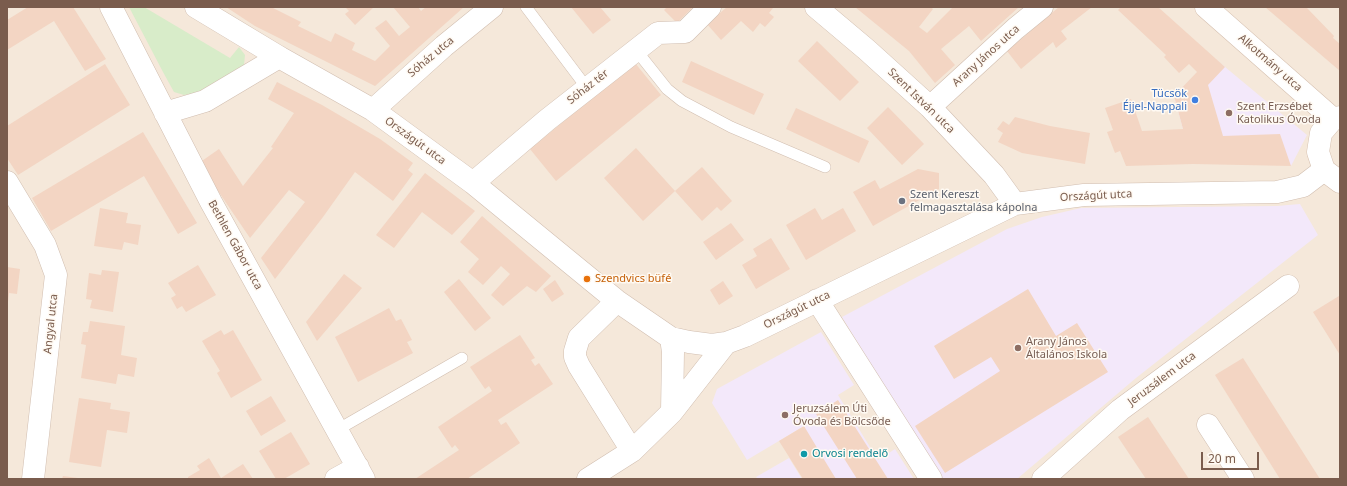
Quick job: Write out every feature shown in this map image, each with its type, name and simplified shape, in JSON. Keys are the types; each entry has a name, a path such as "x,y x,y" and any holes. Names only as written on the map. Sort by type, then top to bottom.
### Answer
{"street":[{"name":"Bethlen Gábor utca","path":"111,7 211,202 361,473"},
{"name":"Országút utca","path":"196,7 279,57 373,110 473,183 617,301 671,338 689,342 712,345 726,343 746,336 1015,204 1084,195 1277,192 1303,186 1332,176"},
{"name":"Sóház utca","path":"373,110 444,46 492,7"},
{"name":"Sóház tér","path":"473,183 547,120 658,33 685,32 710,7"},
{"name":"Szent István utca","path":"816,7 867,50 930,107 994,175 1015,204"},
{"name":"Arany János utca","path":"930,107 1015,29 1042,7"},
{"name":"Alkotmány utca","path":"1206,7 1337,118"},
{"path":"165,113 204,101 279,57"},
{"path":"1332,176 1318,152 1321,133 1337,118"},
{"name":"Angyal utca","path":"7,182 45,246 56,275 33,479"},
{"name":"Jeruzsálem utca","path":"1043,479 1120,410 1288,286"},
{"path":"817,300 931,479"},
{"path":"617,301 579,338 574,351 579,366 632,451"},
{"path":"671,338 672,412"},
{"path":"588,479 632,451 672,412 726,343"},
{"path":"1208,426 1243,479"},
{"path":"336,479 361,473"}],"lane":[{"path":"526,7 587,88"},
{"path":"636,50 667,89 682,101 731,127 825,167"},
{"path":"337,430 462,358"}],"shaded area":[{"path":"7,7 1340,7 1340,479 7,479"},
{"name":"Szent Erzsébet Katolikus Óvoda","path":"1213,57 1307,135 1291,166 1183,129 1174,96"},
{"name":"Arany János Általános Iskola","path":"1300,204 1318,235 1136,378 1017,479 940,479 842,317 1007,229 1042,217 1081,208 1277,206"},
{"name":"Jeruzsálem Úti Óvoda és Bölcsőde","path":"821,332 854,385 838,395 878,460 895,449 914,479 807,479 804,426 747,460 712,403 717,389"},
{"name":"Jeruzsálem Úti Óvoda és Bölcsőde","path":"789,458 802,479 758,479 756,477"}],"green space":[{"path":"129,7 144,7 230,58 239,47 245,55 244,65 197,93 184,95 174,92"}],"building":[{"path":"28,7 73,7 106,59 85,71 54,21 7,50 7,20"},
{"path":"226,7 271,7 301,22 298,26 331,42 335,33 355,43 352,50 375,61 390,46 375,28 386,20 399,36 410,27 393,7 418,7 421,11 426,7 464,7 375,86 255,26"},
{"path":"345,7 374,7 355,25 345,14 349,11"},
{"path":"571,7 600,7 611,20 593,34"},
{"path":"667,7 693,7 677,23 664,10"},
{"path":"727,7 772,7 773,8 769,13 774,17 765,27 760,23 753,32 741,21 721,40 707,24"},
{"path":"855,7 931,7 933,9 919,27 927,33 953,7 1019,7 981,41 969,26 941,49 955,65 935,83 909,51"},
{"path":"1059,7 1092,7 1061,31 1067,39 1056,48 1053,42 1021,69 1007,51"},
{"path":"1121,7 1158,7 1225,67 1208,85 1223,136 1280,134 1291,166 1193,164 1126,166 1120,151 1115,153 1107,132 1113,130 1105,108 1131,99 1142,131 1183,129 1174,96 1197,72 1189,64 1179,73 1164,57 1166,55 1118,10"},
{"path":"1265,7 1306,7 1340,44 1340,71"},
{"path":"817,41 859,82 840,101 798,61"},
{"path":"691,61 764,94 754,115 682,82"},
{"path":"635,63 661,95 556,181 530,149"},
{"path":"105,64 130,105 18,175 7,158 7,126"},
{"path":"277,82 322,105 380,139 413,163 408,170 413,174 393,201 355,172 323,217 275,279 261,258 305,202 289,190 250,238 199,163 219,149 243,186 273,148 271,147 294,113 268,99"},
{"path":"888,107 924,144 902,165 867,128"},
{"path":"796,108 869,141 859,163 786,129"},
{"path":"1015,117 1050,126 1090,133 1085,164 1022,153 998,142 1003,133 997,129 1003,121 1009,125"},
{"path":"143,132 197,223 178,234 144,176 51,231 32,198"},
{"path":"636,148 675,191 643,221 604,178"},
{"path":"702,167 732,201 721,211 717,207 702,221 675,191"},
{"path":"918,169 939,173 939,189 873,226 853,192 875,180 880,189"},
{"path":"425,173 475,211 452,235 422,212 394,248 376,235"},
{"path":"100,208 128,213 126,223 141,225 138,245 124,242 122,250 94,246"},
{"path":"815,208 822,220 843,208 856,231 806,260 786,225"},
{"path":"482,216 551,276 536,292 527,286 503,306 491,295 510,274 501,266 483,285 468,272 479,259 460,242"},
{"path":"731,223 744,240 716,260 703,242"},
{"path":"771,238 790,269 756,289 742,265 757,256 753,249"},
{"path":"198,265 216,295 186,312 182,306 177,309 171,298 176,295 168,283"},
{"path":"7,267 20,269 17,294 9,293 8,302"},
{"path":"102,270 119,272 113,312 90,308 92,300 86,299 89,273 101,275"},
{"path":"344,274 362,288 317,341 306,322"},
{"path":"459,279 491,318 475,331 444,292"},
{"path":"555,280 564,294 552,302 543,289"},
{"path":"723,281 733,296 719,305 710,290"},
{"path":"1028,289 1056,336 1077,323 1108,372 945,473 915,426 1000,371 991,357 954,379 934,346"},
{"path":"1339,296 1340,297 1340,355 1313,312"},
{"path":"389,308 396,321 401,319 412,340 407,342 413,353 358,382 335,337"},
{"path":"90,321 125,326 121,355 137,358 134,377 118,374 116,384 81,378 86,345 81,344 83,332 88,332"},
{"path":"221,330 224,335 233,330 262,380 231,398 217,373 220,371 202,341"},
{"path":"520,335 535,358 531,360 535,366 539,363 553,384 498,420 501,425 506,422 520,443 467,479 415,479 459,450 455,445 452,448 438,427 492,391 489,386 485,389 470,367"},
{"path":"1243,358 1320,479 1280,479 1215,375"},
{"path":"271,396 286,421 261,436 246,411"},
{"path":"79,398 111,403 110,409 130,412 127,433 107,430 101,467 69,462"},
{"path":"838,400 888,479 857,479 816,414"},
{"path":"1148,417 1189,479 1146,479 1118,437"},
{"name":"Orvosi rendelő","path":"804,426 836,479 803,479 779,441"},
{"path":"291,432 310,464 284,479 276,479 259,451"},
{"path":"209,458 221,478 243,464 253,479 188,479 188,477 200,470 197,466"},
{"path":"63,476 78,478 78,479 62,479"}],"place":[{"name":"Tücsök Éjjel-Nappali","path":"1195,100"},
{"name":"Szent Erzsébet Katolikus Óvoda","path":"1229,113"},
{"name":"Szent Kereszt felmagasztalása kápolna","path":"902,201"},
{"name":"Szendvics büfé","path":"587,279"},
{"name":"Arany János Általános Iskola","path":"1018,348"},
{"name":"Jeruzsálem Úti Óvoda és Bölcsőde","path":"785,415"},
{"name":"Orvosi rendelő","path":"804,454"}]}
